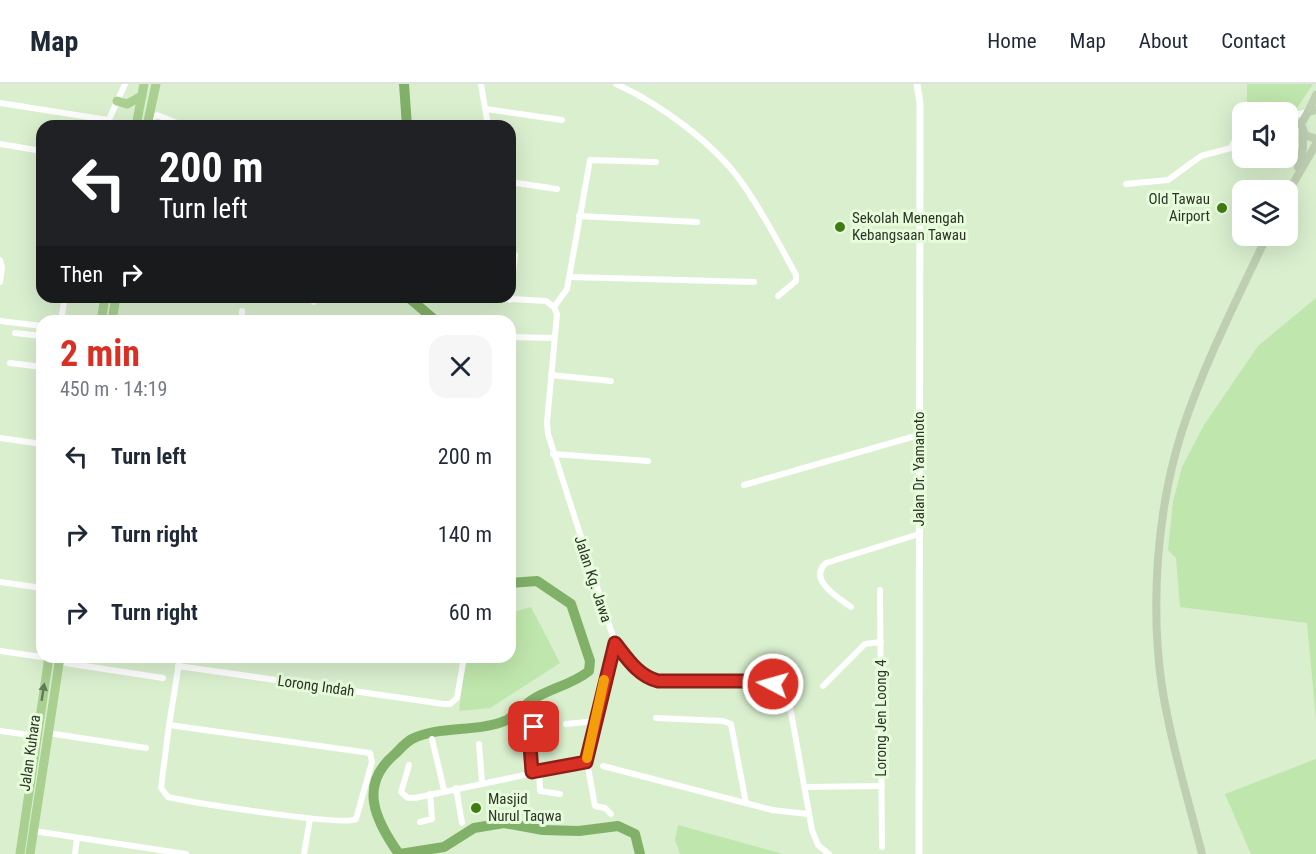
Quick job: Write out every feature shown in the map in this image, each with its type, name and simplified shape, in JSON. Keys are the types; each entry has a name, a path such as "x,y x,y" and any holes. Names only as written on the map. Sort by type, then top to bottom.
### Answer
{"main road":[{"path":"137,120 144,84"},
{"path":"149,120 156,84"},
{"path":"1293,180 1303,148 1302,119 1312,111 1316,95"},
{"path":"117,101 127,104 142,96"},
{"path":"1302,129 1310,138 1316,139"},
{"path":"1295,176 1316,144"},
{"path":"1202,854 1179,770 1162,686 1158,642 1161,527 1176,451 1194,399 1263,246"},
{"name":"Jalan Kuhara","path":"20,854 45,663"},
{"name":"Jalan Kuhara","path":"30,854 59,663"}],"street":[{"path":"108,120 125,84"},
{"path":"482,84 487,120"},
{"path":"616,84 624,86 668,114 722,159 743,183 796,275 796,281 778,296"},
{"name":"Jalan Dr. Yamanoto","path":"916,84 920,104 919,854"},
{"path":"0,103 91,120"},
{"path":"486,109 562,120"},
{"path":"151,120 157,115 170,120"},
{"path":"1298,126 1302,129"},
{"path":"0,144 36,150"},
{"path":"1126,184 1168,180 1201,156 1232,147"},
{"path":"516,300 546,301 554,306 564,297 570,278 588,164 592,159 656,162"},
{"path":"516,183 557,189"},
{"path":"579,216 697,222"},
{"path":"0,260 2,267 0,282"},
{"path":"570,278 754,282"},
{"name":"Jalan Kg. Jawa","path":"554,306 557,314 547,422 553,454 615,643 638,670 649,679 658,681 753,681 780,688 789,701 808,814 818,845 829,854"},
{"path":"0,321 36,325"},
{"path":"15,333 36,335"},
{"path":"516,337 554,338"},
{"path":"10,363 36,366"},
{"path":"551,375 611,381"},
{"path":"744,485 919,435"},
{"path":"0,438 36,443"},
{"path":"553,454 648,461"},
{"path":"850,606 824,587 822,567 919,534"},
{"path":"0,582 36,587"},
{"name":"Lorong Jen Loong 4","path":"880,590 882,847"},
{"path":"823,686 865,644 881,642"},
{"path":"611,814 605,808 595,806 586,762 615,643"},
{"path":"0,651 36,656"},
{"path":"76,663 163,678"},
{"path":"170,724 370,753 372,762 356,819 349,822 310,819 168,797 161,788 178,666 179,663"},
{"name":"Lorong Indah","path":"178,666 444,704 454,702 459,693 463,663"},
{"path":"656,718 723,721 731,724 746,803"},
{"path":"566,724 596,721"},
{"path":"532,772 530,745 534,738 534,727"},
{"path":"0,731 37,736"},
{"path":"48,733 146,748"},
{"path":"432,739 444,790"},
{"path":"479,744 482,782"},
{"path":"410,765 402,787 403,795 415,798 482,782 586,762"},
{"path":"603,766 772,810 808,814"},
{"path":"539,771 540,791 560,794"},
{"path":"804,787 882,786"},
{"path":"456,788 462,823"},
{"path":"420,822 432,819 430,794"},
{"path":"304,854 310,819"},
{"path":"34,831 186,854"},
{"path":"75,854 77,838"},
{"path":"131,854 133,846"}],"green space":[{"path":"1247,84 1313,84 1298,106 1298,102 1247,102"},
{"path":"1316,298 1316,719 1307,623 1180,607 1176,558 1168,550 1173,502 1182,467 1204,425 1258,346"},
{"path":"531,607 560,663 490,708 459,711 464,663 516,663 516,611"},
{"path":"1316,759 1316,854 1251,854 1225,794"},
{"path":"678,825 783,854 680,854 675,840"}],"waterway":[{"path":"404,84 407,120"},
{"path":"415,303 429,315"},
{"path":"399,854 377,816 374,790 377,778 384,766 403,746 412,739 434,732 484,726 507,720 532,700 589,671 590,661 571,604 537,581 516,583"},
{"path":"400,854 444,847 474,828 504,823 543,830 579,831 618,826 635,834 640,854"}],"slow traffic":[{"path":"587,758 604,680"}],"place":[{"name":"Old Tawau Airport","path":"1222,208"},
{"name":"Sekolah Menengah Kebangsaan Tawau","path":"840,227"},
{"name":"Masjid Nurul Taqwa","path":"476,808"}],"route":[{"path":"534,727 534,738 530,743 532,772 586,762 602,688 615,643 629,661 649,679 658,681 753,681 773,684"}]}
